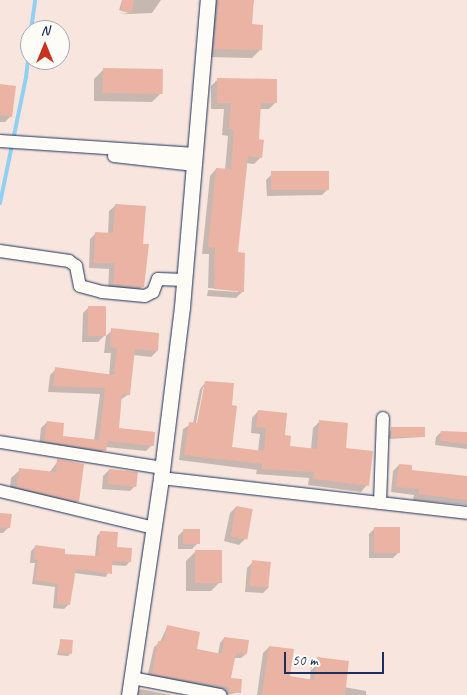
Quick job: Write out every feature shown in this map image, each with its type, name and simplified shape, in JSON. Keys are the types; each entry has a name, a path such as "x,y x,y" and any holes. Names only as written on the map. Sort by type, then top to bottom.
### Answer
{"street":[{"path":"129,695 162,473 185,280 208,0"},
{"path":"11,141 195,160"},
{"path":"0,251 69,261 76,266 80,286 102,292 145,296 153,292 158,279 185,280"},
{"path":"380,503 383,418"},
{"path":"0,442 162,473 467,513"},
{"path":"0,491 154,528"},
{"path":"132,678 220,695"}],"building":[{"path":"122,0 134,0 132,12 121,11"},
{"path":"219,0 254,0 252,24 263,25 262,50 214,49"},
{"path":"103,68 163,69 163,94 103,93"},
{"path":"217,78 277,79 277,103 261,103 259,139 264,140 262,158 248,156 238,252 245,253 244,292 214,289 215,248 208,247 216,168 231,169 234,130 229,129 231,103 217,103"},
{"path":"0,84 16,86 12,117 0,115"},
{"path":"271,171 329,171 329,190 271,190"},
{"path":"115,204 146,206 143,244 149,244 144,287 113,284 115,263 94,263 95,232 113,233"},
{"path":"88,306 106,306 106,336 88,336"},
{"path":"111,328 159,333 158,351 135,349 130,395 122,394 119,428 155,432 154,446 99,440 105,388 53,386 55,367 114,375 117,348 110,347"},
{"path":"205,381 234,383 232,405 237,406 232,447 264,451 266,428 256,427 258,410 287,413 285,435 291,436 290,446 317,449 319,420 348,423 346,448 373,451 369,486 313,479 314,472 262,469 262,464 184,455 189,422 197,423"},
{"path":"47,421 64,423 63,436 108,441 106,451 44,441"},
{"path":"391,427 425,427 425,437 391,437"},
{"path":"441,431 467,432 467,444 440,441"},
{"path":"57,459 84,464 79,502 17,487 19,468 56,472"},
{"path":"399,464 412,465 412,470 467,476 467,500 419,494 419,489 396,487"},
{"path":"109,469 138,472 136,487 107,484"},
{"path":"236,506 253,509 247,539 231,537"},
{"path":"0,513 12,514 10,528 0,527"},
{"path":"374,527 400,527 400,553 374,553"},
{"path":"183,529 200,529 200,544 183,544"},
{"path":"100,531 118,532 117,547 132,548 131,562 112,561 112,574 76,569 70,605 57,604 58,584 35,580 38,560 34,559 35,545 65,549 65,554 98,556"},
{"path":"195,550 222,550 222,583 195,583"},
{"path":"252,560 271,562 268,588 249,586"},
{"path":"167,625 200,632 197,649 222,654 224,637 249,640 247,654 236,653 231,678 242,679 241,693 229,692 229,687 152,674 158,641 164,642"},
{"path":"60,639 73,640 72,654 59,653"},
{"path":"269,646 294,649 290,676 314,680 317,657 349,661 345,695 262,695"}],"waterway":[{"path":"32,20 35,0"},
{"path":"0,203 27,70"}]}
